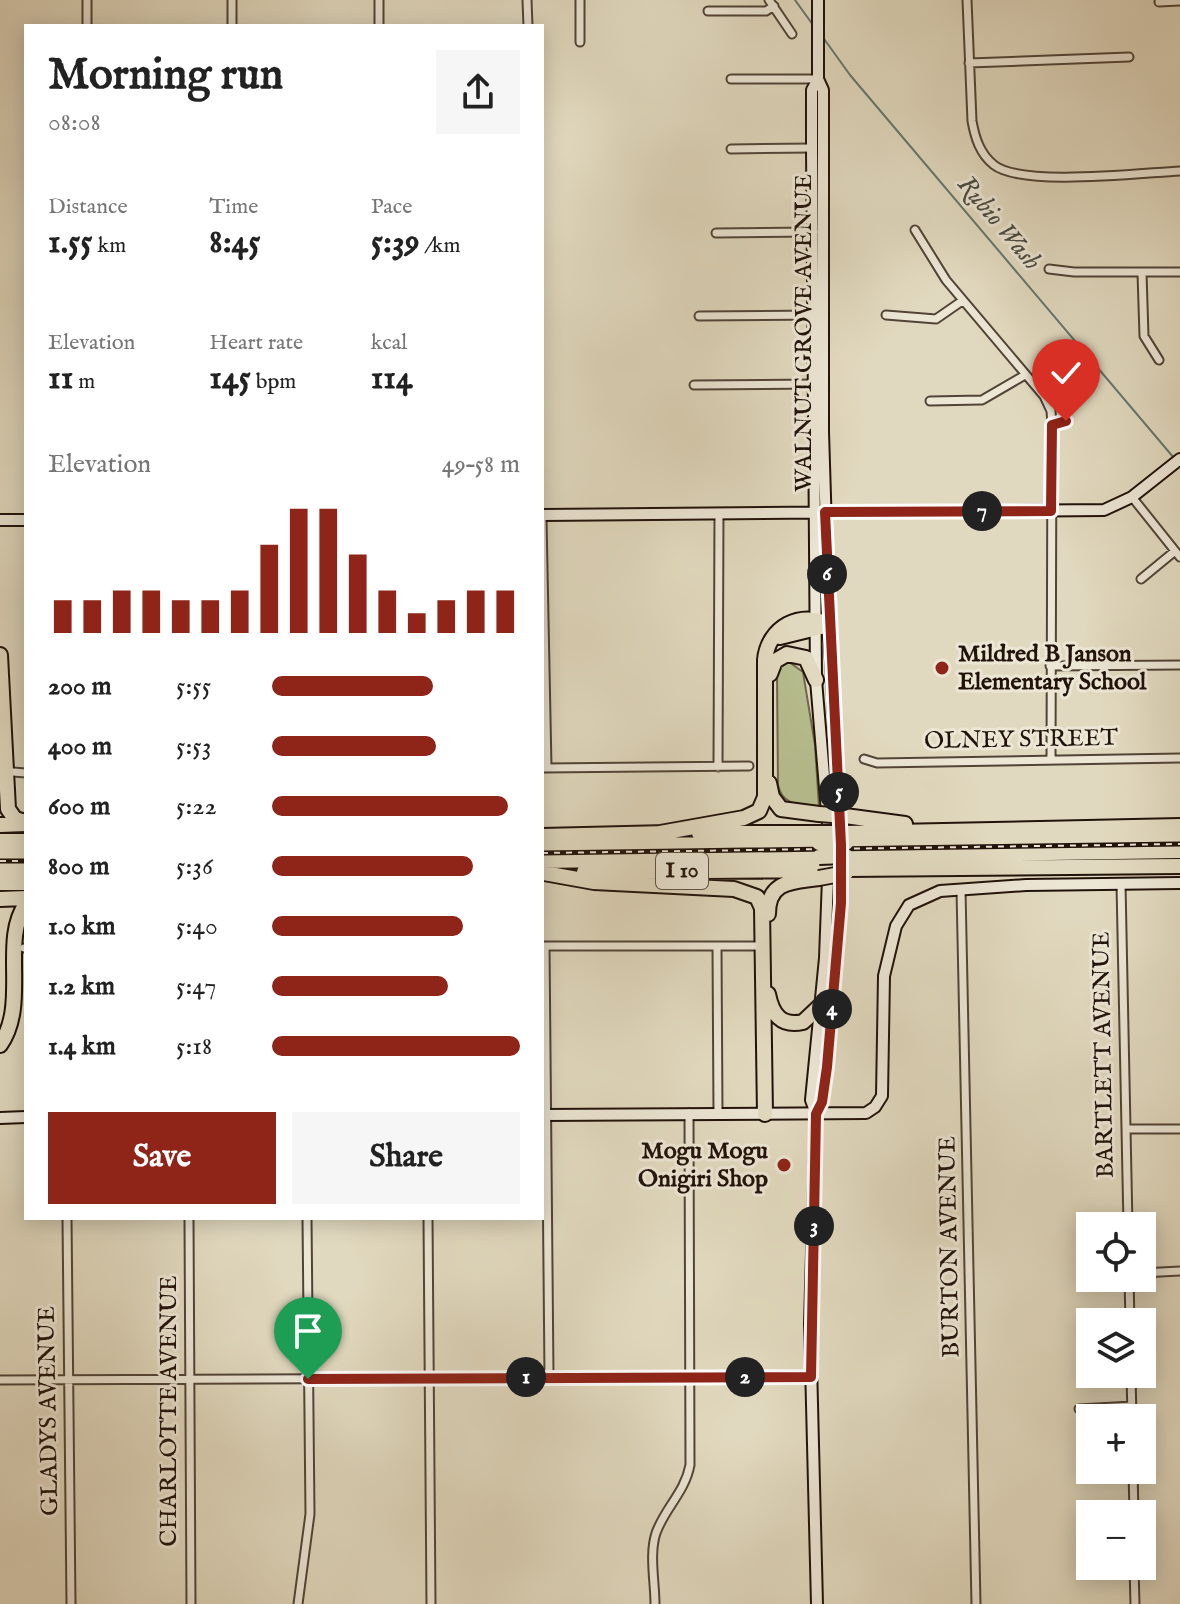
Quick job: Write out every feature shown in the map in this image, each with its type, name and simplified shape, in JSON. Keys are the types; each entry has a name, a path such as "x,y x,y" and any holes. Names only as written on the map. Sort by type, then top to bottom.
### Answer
{"highway":[{"path":"819,624 777,639 771,657 772,797 788,812 949,830"},
{"path":"660,833 744,818 763,805 766,650 774,634 782,628 819,624"},
{"path":"770,674 775,661 793,654 806,658 816,680"},
{"path":"0,655 8,809 15,819 24,822"},
{"path":"0,825 24,823"},
{"name":"I 10","path":"847,857 949,830 1180,826"},
{"name":"I 10","path":"544,836 660,833 819,856"},
{"path":"765,1114 769,896 819,856 1180,838"},
{"path":"0,841 24,841"},
{"path":"544,846 847,857 1180,851"},
{"path":"0,855 24,855"},
{"name":"I 10","path":"544,869 819,856 1180,866"},
{"path":"544,869 594,882 734,889 757,897 762,908 765,1114"},
{"path":"0,870 24,870"},
{"path":"0,883 24,883"},
{"path":"0,899 24,898"},
{"path":"0,1045 8,1019 8,933 14,916 24,906"},
{"path":"0,1030 5,995 2,921"},
{"path":"768,994 775,1014 788,1023 803,1022 820,1006"}],"main road":[{"name":"WALNUT GROVE AVENUE","path":"817,1604 811,1377 816,1114 811,1100 829,846 816,680 820,512 817,148 812,90 818,79 818,0"},
{"path":"544,517 1104,510 1132,497 1180,459"},
{"name":"WALNUT GROVE AVENUE","path":"816,1114 822,1102 827,1067 841,903 841,845 819,624 820,512"},
{"path":"0,520 24,520"},
{"path":"545,1115 860,1114 875,1107 882,1091 884,976 900,915 909,905 929,893 961,890 1180,883"},
{"path":"0,1118 24,1117"}],"street":[{"path":"87,0 87,24"},
{"path":"232,0 232,24"},
{"path":"379,0 379,24"},
{"path":"527,0 528,24"},
{"path":"580,0 580,42"},
{"path":"967,0 976,141 995,165 1021,177 1180,171"},
{"path":"1159,2 1180,1"},
{"path":"708,11 766,11 771,3 792,34"},
{"path":"969,63 1129,57"},
{"path":"731,79 818,79"},
{"path":"731,149 817,148"},
{"path":"915,230 962,301 1044,396 1051,411 1051,760"},
{"path":"716,233 818,232"},
{"path":"1049,269 1180,272"},
{"path":"1142,273 1144,336 1159,360"},
{"path":"886,315 936,319 962,301"},
{"path":"699,316 818,315"},
{"path":"930,401 982,400 1025,375"},
{"path":"694,385 818,384"},
{"path":"1052,425 1066,421"},
{"path":"1132,497 1177,554 1141,579"},
{"path":"718,767 719,513"},
{"path":"1050,666 1180,665"},
{"name":"OLNEY STREET","path":"864,759 877,763 1180,758"},
{"path":"544,768 749,766"},
{"path":"13,772 24,773"},
{"name":"BARTLETT AVENUE","path":"1121,884 1128,1212"},
{"name":"BURTON AVENUE","path":"961,890 976,1604"},
{"path":"544,946 757,946"},
{"path":"717,946 718,1113"},
{"path":"544,1030 549,1376"},
{"path":"655,1604 656,1531 688,1478 689,1113"},
{"path":"1126,1129 1180,1129"},
{"name":"GLADYS AVENUE","path":"67,1220 71,1604"},
{"name":"CHARLOTTE AVENUE","path":"189,1220 191,1604"},
{"path":"298,1604 310,1514 307,1220"},
{"path":"428,1220 431,1604"},
{"path":"1156,1272 1180,1271"},
{"path":"0,1380 811,1377"},
{"path":"1134,1580 1135,1604"}],"green space":[{"path":"789,662 803,672 815,745 819,807 788,801 778,785 777,674 780,667"}],"waterway":[{"name":"Rubio Wash","path":"795,0 813,25"},
{"name":"Rubio Wash","path":"822,36 850,75 1174,458"}],"railway":[{"path":"544,853 1180,844"},
{"path":"0,861 24,861"}],"place":[{"name":"Mildred B Janson Elementary School","path":"942,668"},
{"name":"Mogu Mogu Onigiri Shop","path":"784,1165"}],"route":[{"path":"308,1379 811,1377 816,1114 822,1102 827,1067 841,903 825,512 1051,511 1052,425 1066,421"}]}
